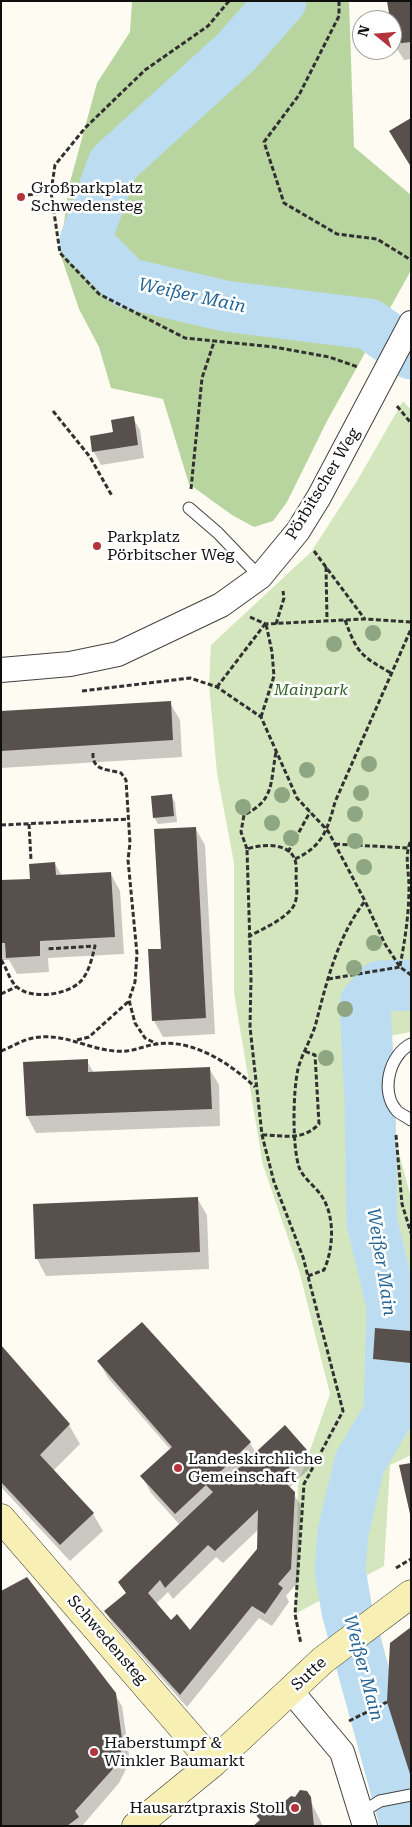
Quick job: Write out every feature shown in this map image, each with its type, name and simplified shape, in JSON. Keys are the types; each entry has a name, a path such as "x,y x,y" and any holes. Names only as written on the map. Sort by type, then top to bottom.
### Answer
{"street":[{"name":"Pörbitscher Weg","path":"1,670 70,664 118,654 221,605 260,577 298,531 411,324"},
{"name":"Schwedensteg","path":"1,1518 213,1763"},
{"name":"Sutte","path":"136,1826 213,1763 307,1675 403,1599"},
{"path":"307,1675 369,1813"}],"lane":[{"path":"189,508 218,533 260,577"},
{"path":"411,1044 403,1048 391,1068 388,1092 397,1111 411,1120"},
{"path":"369,1813 411,1794"}],"path":[{"path":"229,1 208,26 145,70 85,128 55,165 51,192 60,253 99,294 185,338 274,347 329,357 383,376"},
{"path":"339,1 339,16 299,95 264,142 284,203 336,234 377,239 411,260"},
{"path":"28,195 51,192"},
{"path":"189,508 202,378 214,342"},
{"path":"53,411 90,458 112,496"},
{"path":"298,531 364,619"},
{"path":"326,567 326,620"},
{"path":"217,687 266,624 364,619 411,622"},
{"path":"345,620 358,651 367,659 392,674"},
{"path":"261,717 274,676 272,652 266,624"},
{"path":"295,859 314,846 328,831 335,802 411,629"},
{"path":"74,692 190,678 217,687 261,717 297,798 328,831 365,901 385,944 400,967 411,975"},
{"path":"276,752 268,797 259,808 244,815 241,832 247,849 248,937 251,978 250,1027 256,1087 262,1135 274,1182 291,1221 308,1276 343,1411 304,1484 295,1614 307,1675"},
{"path":"93,753 93,761 96,766 103,770 121,773 126,780 130,843 128,860 137,954 135,982 130,1000 135,1023 145,1038 157,1044"},
{"path":"288,852 310,812"},
{"path":"1,825 129,819"},
{"path":"29,824 31,860"},
{"path":"400,967 406,938 408,848 411,840"},
{"path":"247,849 260,844 276,846 288,852 295,859 297,892 294,906 284,916 248,937"},
{"path":"335,844 408,848"},
{"path":"308,1276 324,1270 330,1255 330,1216 324,1200 300,1168 294,1094 304,1051 315,1025 328,979 344,934 365,901"},
{"path":"1,960 16,987 26,992 55,994 68,990 80,982 88,970 95,946 46,949"},
{"path":"328,979 400,967"},
{"path":"1,994 16,987"},
{"path":"75,1040 89,1037 130,1000"},
{"path":"1,1051 33,1038 62,1037 113,1051 127,1052 157,1044 187,1046 206,1052 240,1072 256,1087"},
{"path":"262,1135 296,1137 309,1134 319,1124 315,1055 304,1051"},
{"path":"397,1111 396,1146 401,1194 411,1233"},
{"path":"352,1720 386,1702"}],"green space":[{"path":"132,1 349,1 354,147 411,195 411,269 409,274 327,421 287,502 273,521 254,527 232,515 189,484 163,399 111,388 99,347 79,309 60,253 69,186 97,83 130,32"},
{"name":"Mainpark","path":"403,401 411,410 411,1032 377,1038 392,1127 411,1198 411,1455 390,1465 384,1566 295,1614 298,1484 330,1394 299,1270 263,1165 234,993 234,863 217,773 209,685 211,645 311,552 357,481"}],"building":[{"path":"387,1 411,1 411,42 402,43 402,10 388,10"},
{"path":"411,118 411,167 389,131"},
{"path":"134,416 138,445 92,452 90,436 113,432 111,420"},
{"path":"171,701 173,740 1,751 1,711"},
{"path":"172,794 174,816 153,818 151,796"},
{"path":"196,827 206,1018 152,1021 148,949 161,949 154,829"},
{"path":"55,862 56,875 111,872 115,937 40,941 40,956 6,958 5,943 1,943 1,880 30,879 29,864"},
{"path":"88,1059 88,1072 210,1067 212,1109 26,1116 23,1062"},
{"path":"198,1197 200,1252 35,1259 33,1204"},
{"path":"142,1322 251,1442 220,1472 227,1479 285,1425 307,1450 280,1477 295,1492 291,1569 278,1584 283,1588 265,1614 252,1606 180,1695 104,1611 126,1593 118,1582 213,1492 206,1485 175,1514 140,1476 172,1447 97,1361","holes":["258,1510 257,1549 190,1630 177,1614 171,1620 148,1593 160,1580 165,1588 208,1545 215,1551"]},
{"path":"375,1328 411,1331 411,1363 373,1359"},
{"path":"1,1345 70,1424 40,1455 94,1513 60,1545 1,1482"},
{"path":"411,1463 411,1514 410,1514 399,1465"},
{"path":"27,1577 116,1693 123,1747 112,1770 75,1811 79,1817 67,1826 1,1826 1,1591"},
{"path":"411,1627 410,1774 387,1702 390,1643"},
{"name":"Hausarztpraxis Stoll","path":"300,1790 307,1791 311,1797 314,1826 253,1826 260,1820 256,1815 269,1804 274,1811 291,1796 295,1797"}],"waterway":[{"name":"Weißer Main","path":"281,1 236,52 113,164 85,241 127,283 225,306 369,324 411,354"},
{"name":"Weißer Main","path":"406,1826 347,1611 340,1570 343,1532 360,1462 389,1413 392,1306 372,1222 370,1101 365,1003 380,986 411,985"}],"place":[{"name":"Großparkplatz Schwedensteg","path":"21,197"},
{"name":"Parkplatz Pörbitscher Weg","path":"97,546"},
{"name":"Landeskirchliche Gemeinschaft","path":"178,1468"},
{"name":"Haberstumpf & Winkler Baumarkt","path":"94,1752"},
{"name":"Hausarztpraxis Stoll","path":"295,1808"}]}
